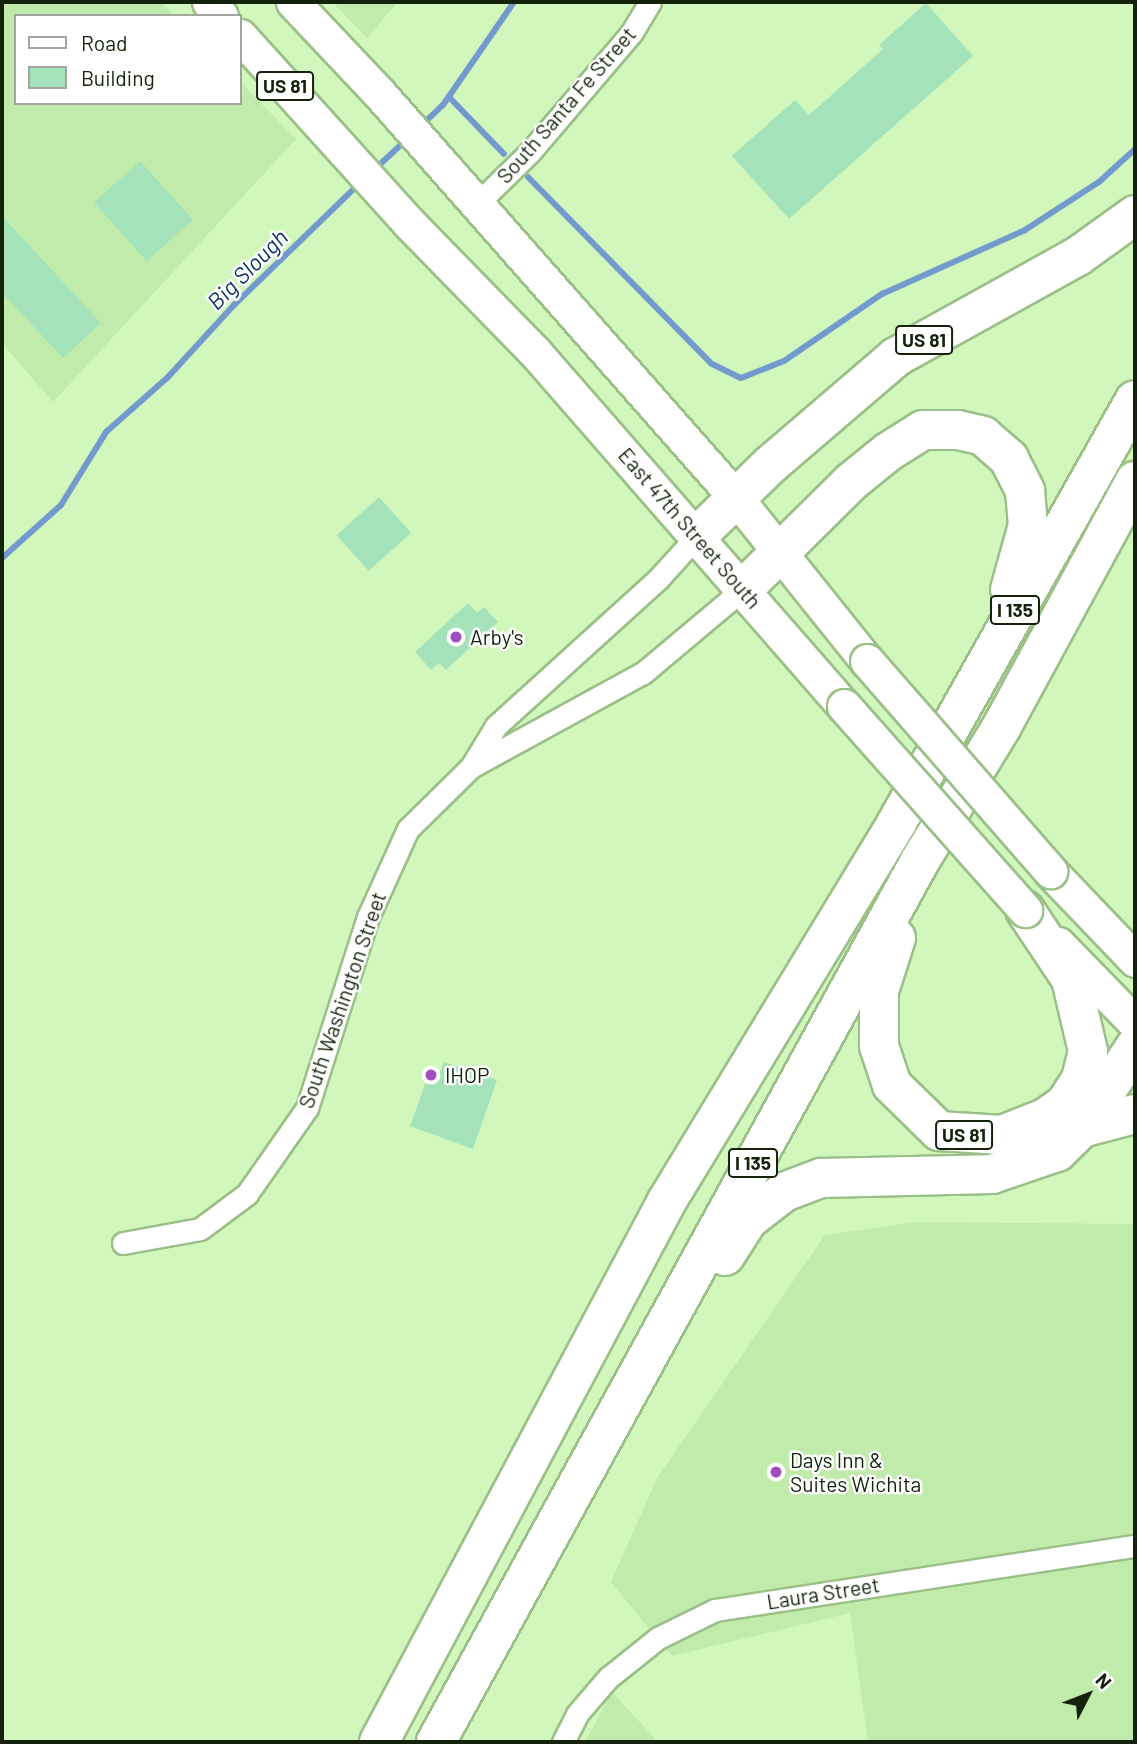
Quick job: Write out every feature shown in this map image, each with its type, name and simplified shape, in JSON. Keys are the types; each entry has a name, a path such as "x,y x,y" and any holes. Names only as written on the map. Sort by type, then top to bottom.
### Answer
{"highway":[{"name":"US 81","path":"697,536 770,465 896,357 1078,256 1135,215"},
{"name":"I 135","path":"379,1742 667,1201 897,822 1135,400"},
{"path":"743,589 851,482 923,430 958,430 983,436 1009,459 1025,491 1028,525 996,643"},
{"name":"I 135","path":"436,1742 586,1464 920,861 1002,726 1135,481"},
{"name":"US 81","path":"920,861 879,990 879,1045 892,1085 939,1131 1002,1135 1045,1118 1065,1104 1081,1079 1088,1051 1079,1000 1071,979 1025,910"},
{"path":"586,1464 677,1332 748,1220 784,1192 821,1178 855,1174 992,1174 1057,1152 1082,1128 1135,1047"},
{"path":"1082,1128 1135,1114"}],"main road":[{"path":"293,2 379,93 737,499 867,661 1050,871 1135,960"},
{"name":"East 47th Street South","path":"242,38 406,219 534,351 1025,910 1135,1023"}],"street":[{"name":"South Santa Fe Street","path":"477,204 539,141 632,32 650,2"},
{"name":"South Washington Street","path":"123,1243 200,1230 247,1195 307,1108 368,917 408,829 471,767 496,726 657,579 697,536"},
{"name":"South Washington Street","path":"471,767 643,673 743,589"},
{"name":"Laura Street","path":"563,1742 577,1714 608,1678 658,1638 715,1610 1135,1546"}],"shaded area":[{"path":"2,2 161,2 173,14 14,14 14,105 242,105 242,84 296,139 53,402 2,343"},
{"path":"332,2 398,2 367,38"},
{"path":"916,1222 1135,1224 1135,1742 868,1742 850,1613 672,1656 611,1582 657,1478 825,1235"},
{"path":"612,1692 658,1742 585,1742"}],"building":[{"path":"926,3 973,56 789,219 732,156 795,100 809,115 883,49 879,45"},
{"path":"140,161 193,220 147,261 94,202"},
{"path":"2,216 101,323 63,358 2,293"},
{"path":"379,497 411,533 369,571 337,535"},
{"name":"Arby's","path":"468,603 477,613 484,607 498,622 446,670 439,663 431,670 415,652"},
{"path":"444,1062 497,1080 473,1149 410,1126 431,1068 440,1072"}],"waterway":[{"name":"Big Slough","path":"421,126 443,105 514,2"},
{"path":"449,97 504,154"},
{"name":"Big Slough","path":"375,169 406,140"},
{"path":"528,177 712,364 741,378 784,361 882,294 1025,230 1099,182 1135,149"},
{"name":"Big Slough","path":"2,558 61,505 106,432 168,377 234,305 360,183"}],"place":[{"name":"Arby's","path":"456,637"},
{"name":"IHOP","path":"431,1075"},
{"name":"Days Inn & Suites Wichita","path":"776,1472"}]}
